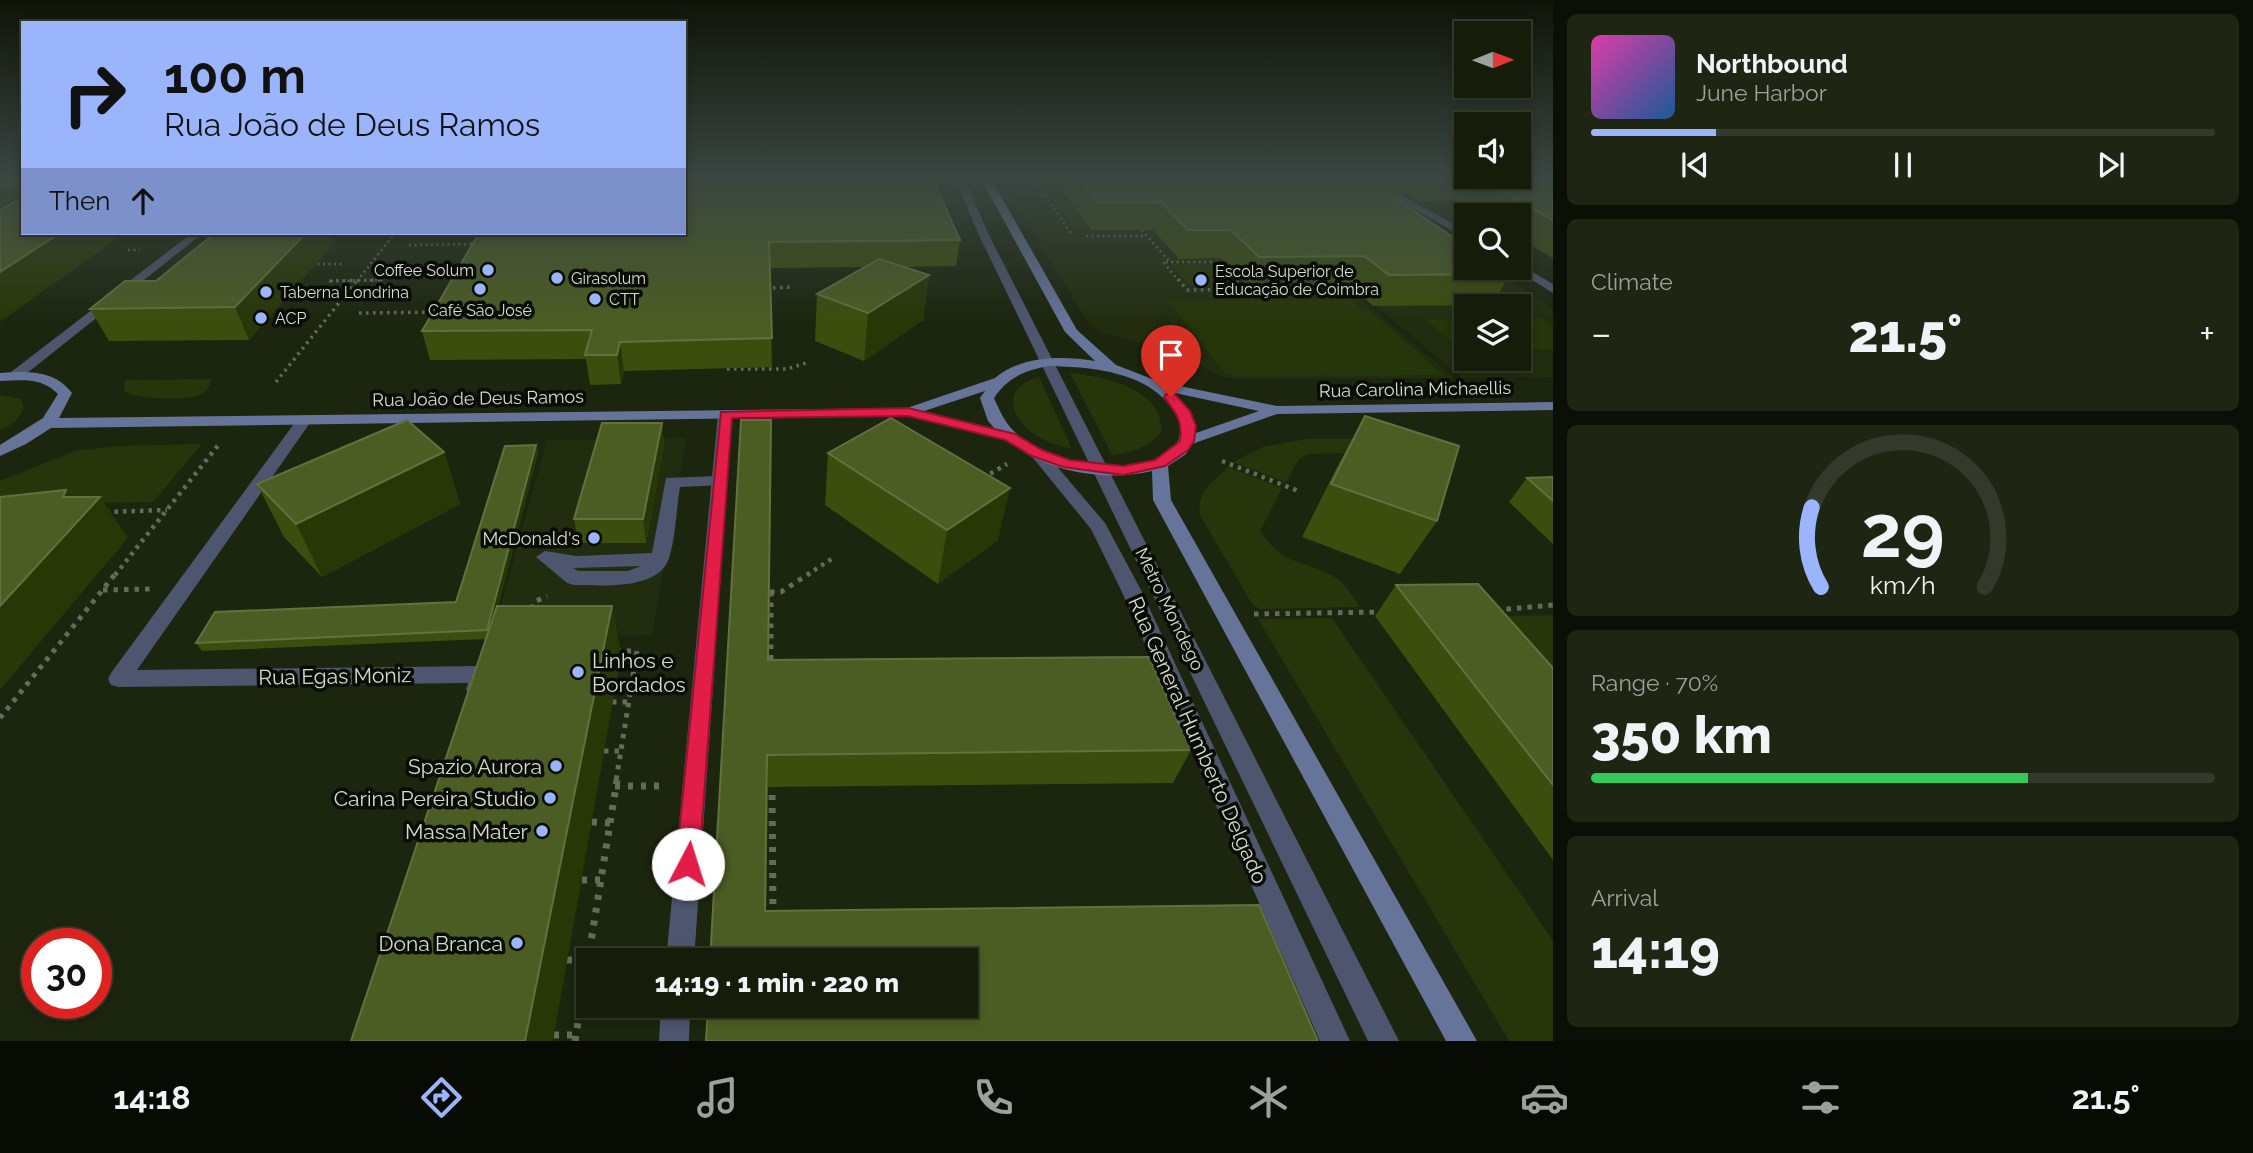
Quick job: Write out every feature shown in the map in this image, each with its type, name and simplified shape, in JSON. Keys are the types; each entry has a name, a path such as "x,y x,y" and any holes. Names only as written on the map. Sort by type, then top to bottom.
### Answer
{"main road":[{"path":"1012,226 1072,332 1111,368"},
{"path":"996,383 987,398 995,423 1010,437 1037,453 1068,464 1101,470 1123,470 1160,463 1181,450 1187,441 1189,426 1183,411 1153,385 1111,368 1049,362"},
{"name":"Rua João de Deus Ramos","path":"908,412 996,383 1022,367 1049,362"},
{"path":"0,377 41,377 57,383 65,393 62,407 49,423 0,451"},
{"name":"Rua Carolina Michaellis","path":"1153,385 1277,410 1553,406"},
{"name":"Rua Carolina Michaellis","path":"1187,441 1277,410"},
{"name":"Rua João de Deus Ramos","path":"49,423 908,412 1010,437"},
{"path":"1160,463 1162,500 1462,1041"}],"street":[{"name":"Metro Mondego","path":"983,226 1384,1041"},
{"path":"16,375 195,235"},
{"path":"1531,275 1553,289"},
{"path":"681,948 718,481 726,414"},
{"name":"Rua Egas Moniz","path":"304,420 119,679 482,674 468,713"},
{"name":"Rua General Humberto Delgado","path":"1037,453 1098,527 1131,590 1335,1041"},
{"path":"545,557 574,578 630,578 647,571 660,559 671,482 718,481"},
{"path":"674,1041 675,1018"}],"path":[{"path":"1066,226 1073,236"},
{"path":"1138,226 1170,262"},
{"path":"276,382 393,235"},
{"path":"1086,236 1147,236"},
{"path":"409,245 489,244"},
{"path":"1246,289 1219,262 1163,262 1187,290 1343,289 1333,279"},
{"path":"303,264 343,264"},
{"path":"329,281 383,280"},
{"path":"760,288 794,287"},
{"path":"359,313 450,311"},
{"path":"727,369 787,369 806,363"},
{"path":"0,718 239,420"},
{"path":"1222,461 1301,492"},
{"path":"972,484 1007,464"},
{"path":"97,512 167,510"},
{"path":"759,592 780,592 833,558"},
{"path":"103,590 183,589"},
{"path":"771,592 771,667"},
{"path":"531,612 534,602 547,596"},
{"path":"1491,610 1553,605"},
{"path":"1250,614 1390,611"},
{"path":"590,948 637,651 610,651"},
{"path":"612,702 628,702"},
{"path":"604,751 621,751"},
{"path":"772,774 773,928"},
{"path":"615,786 694,786"},
{"path":"592,822 610,822"},
{"path":"759,863 772,863"},
{"path":"582,880 600,880"},
{"path":"567,960 576,960"},
{"path":"554,1035 575,1038 580,1018"}],"shaded area":[{"name":"Escola Superior de Educação de Coimbra","path":"1029,226 1276,226 1454,378 1240,379 1218,376 1186,357 1100,331 1088,323"},
{"path":"1072,226 1086,226 1088,229 1074,229"},
{"path":"1279,226 1334,226 1454,264 1454,280 1510,280 1531,294 1454,294 1454,371 1531,371 1531,294 1553,309 1553,377 1462,378"},
{"path":"1171,264 1216,264 1237,286 1189,286"},
{"path":"1351,300 1364,311 1370,311 1444,375 1238,376 1225,373 1168,301"},
{"path":"1531,318 1542,318 1553,326 1553,349 1531,349"},
{"path":"1454,319 1454,343 1425,320"},
{"path":"1070,373 1114,382 1142,394 1159,416 1162,431 1140,448 1112,455"},
{"path":"1039,377 1072,449 1037,436 1015,412 1014,395 1027,382"},
{"path":"212,379 204,392 194,397 149,397 124,391 125,380"},
{"path":"0,395 21,399 24,409 15,422 0,431"},
{"name":"McDonald's","path":"686,438 652,635 492,638 547,440"},
{"path":"1306,439 1405,439 1403,452 1307,454 1299,459 1286,482 1233,462 1263,447"},
{"path":"202,444 153,502 0,504 0,481 75,451 119,446"},
{"path":"1228,467 1282,488 1260,531 1270,544 1288,558 1339,580 1360,607 1260,609 1252,604 1200,515 1203,493"},
{"path":"1553,615 1553,718 1466,617"},
{"path":"1332,618 1553,941 1553,1041 1509,1041 1258,619"}],"building":[{"path":"0,226 21,226 21,235 57,235 0,272"},
{"path":"686,226 954,226 960,240 769,242 772,338 620,342 617,355 585,355 592,330 422,331 478,235 686,235"},
{"path":"1184,226 1436,226 1454,238 1454,274 1389,275 1364,256 1259,257 1231,230 1188,230"},
{"path":"213,235 304,235 235,307 90,309 125,281 156,281"},
{"path":"879,259 929,275 868,313 817,294"},
{"path":"1365,416 1459,446 1437,521 1331,484"},
{"path":"891,418 1010,488 947,530 828,453"},
{"path":"407,420 444,452 296,524 257,484"},
{"path":"741,420 771,420 768,660 1149,657 1191,750 767,755 765,911 1259,905 1318,1041 706,1041 707,1018 978,1018 978,948 711,948"},
{"path":"602,423 662,423 643,519 574,519"},
{"path":"536,445 487,630 196,643 215,612 456,602 505,446"},
{"path":"1553,477 1553,501 1527,478"},
{"path":"66,490 63,497 100,497 0,606 0,497"},
{"path":"1478,584 1553,668 1553,785 1396,585"},
{"path":"497,606 612,606 525,1041 351,1041"}],"place":[{"name":"Coffee Solum","path":"488,270"},
{"name":"Girasolum","path":"557,278"},
{"name":"Escola Superior de Educação de Coimbra","path":"1201,280"},
{"name":"Café São José","path":"480,289"},
{"name":"Taberna Londrina","path":"266,292"},
{"name":"CTT","path":"595,299"},
{"name":"ACP","path":"261,318"},
{"name":"McDonald's","path":"594,538"},
{"name":"Linhos e Bordados","path":"578,672"},
{"name":"Spazio Aurora","path":"556,766"},
{"name":"Carina Pereira Studio","path":"550,798"},
{"name":"Massa Mater","path":"542,831"},
{"name":"Dona Branca","path":"517,943"}],"route":[{"path":"688,864 720,458 726,414 908,412 1010,437 1022,446 1052,460 1084,468 1123,470 1160,463 1181,450 1187,441 1189,426 1183,411 1171,397"}]}
